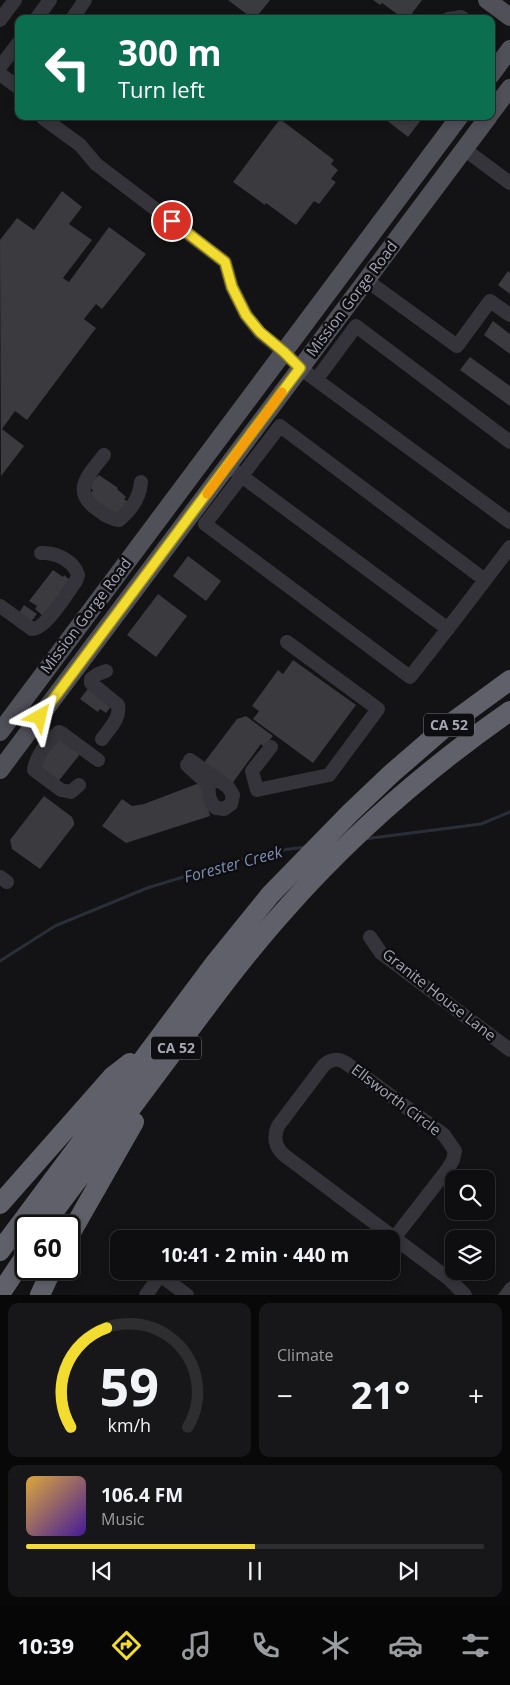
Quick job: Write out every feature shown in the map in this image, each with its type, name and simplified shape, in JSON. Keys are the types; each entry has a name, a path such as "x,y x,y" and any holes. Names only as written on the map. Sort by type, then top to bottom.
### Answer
{"highway":[{"name":"CA 52","path":"0,1251 152,1047 276,888 391,774 443,730 510,680"},
{"name":"CA 52","path":"52,1215 231,973 284,910 374,819 435,766 510,711"},
{"path":"80,1217 177,1046"},
{"path":"0,1204 112,1077 152,1047"},
{"path":"0,1284 15,1264"},
{"path":"0,1294 15,1272"},
{"path":"40,1295 47,1280"}],"main road":[{"path":"487,0 510,18"},
{"path":"495,69 510,49"},
{"path":"495,108 510,88"},
{"name":"Mission Gorge Road","path":"0,732 457,120"},
{"name":"Mission Gorge Road","path":"0,770 486,120"}],"street":[{"path":"0,20 15,0"},
{"path":"39,15 50,0"},
{"path":"75,15 85,0"},
{"path":"0,67 15,47"},
{"path":"0,74 15,85"},
{"path":"46,120 80,145 96,164 225,262 232,287 246,315 260,332 300,368 510,522"},
{"path":"464,149 510,184"},
{"path":"366,280 457,346 490,301 510,315"},
{"path":"316,380 356,326 510,442"},
{"path":"485,580 280,426 205,524 410,677 448,629 510,547"},
{"path":"104,454 78,488 78,496 82,502 112,519 119,520 127,513 137,498 141,482"},
{"path":"228,465 448,629"},
{"path":"0,606 33,630 44,623 51,614 76,581 78,575 76,568 61,557 46,552 41,553"},
{"path":"129,560 147,574"},
{"path":"271,747 252,771 257,790 329,775 378,709 287,642"},
{"path":"102,739 120,711 118,705 91,683 91,679 106,671"},
{"path":"79,785 71,792 61,790 34,770 35,761 59,732 98,760"},
{"name":"Granite House Lane","path":"370,937 381,953 510,1050"},
{"name":"Ellsworth Circle","path":"337,1060 346,1063 444,1136 455,1151 453,1160 447,1170 395,1237 284,1155 276,1143 275,1134 278,1126 324,1065 330,1061 337,1060"},
{"name":"Ellsworth Circle","path":"400,1241 449,1279 465,1295"},
{"path":"146,1295 157,1280"},
{"path":"170,1280 187,1295"}],"building":[{"path":"228,0 270,0 258,15 248,15"},
{"path":"373,0 422,0 411,15 398,15 382,3 380,5"},
{"path":"279,120 334,160 331,164 338,170 331,179 336,182 319,204 314,201 296,225 233,182"},
{"path":"386,120 421,120 408,137"},
{"path":"62,191 82,207 69,224 92,240 63,278 69,282 109,227 146,254 102,309 96,304 84,319 96,328 27,420 15,411 2,429 24,446 1,476 0,240 17,218 34,230"},
{"path":"508,271 510,273 510,294 498,285"},
{"path":"493,321 510,334 510,354 484,335"},
{"path":"470,357 510,386 510,406 460,370"},
{"path":"99,475 118,488 126,497 124,499 129,503 119,515 111,517 89,496 93,490 90,488 92,485 90,483"},
{"path":"188,556 221,581 206,601 173,576"},
{"path":"53,570 70,580 63,588 70,593 42,615 35,609 37,606 29,601"},
{"path":"158,594 187,616 156,657 127,635"},
{"path":"24,605 37,614 31,622 19,613"},
{"path":"293,660 356,705 313,763 253,719 259,711 252,706 278,670 283,674"},
{"path":"90,686 113,704 106,713 100,709 98,712 80,699"},
{"path":"246,716 273,736 264,747 261,744 231,785 203,764 237,719"},
{"path":"58,736 81,753 57,783 34,768"},
{"path":"202,782 210,816 126,843 102,826 122,799 132,806 144,804"},
{"path":"44,796 72,817 74,825 40,869 12,849 10,840"},
{"path":"510,1281 510,1295 498,1295 506,1284"}],"waterway":[{"name":"Forester Creek","path":"364,839 481,824 510,812"},
{"name":"Forester Creek","path":"0,961 55,926 147,888 266,852 306,847"}],"slow traffic":[{"path":"207,494 282,392"}],"route":[{"path":"40,717 300,368 260,332 246,315 232,287 225,262 172,221"}]}
